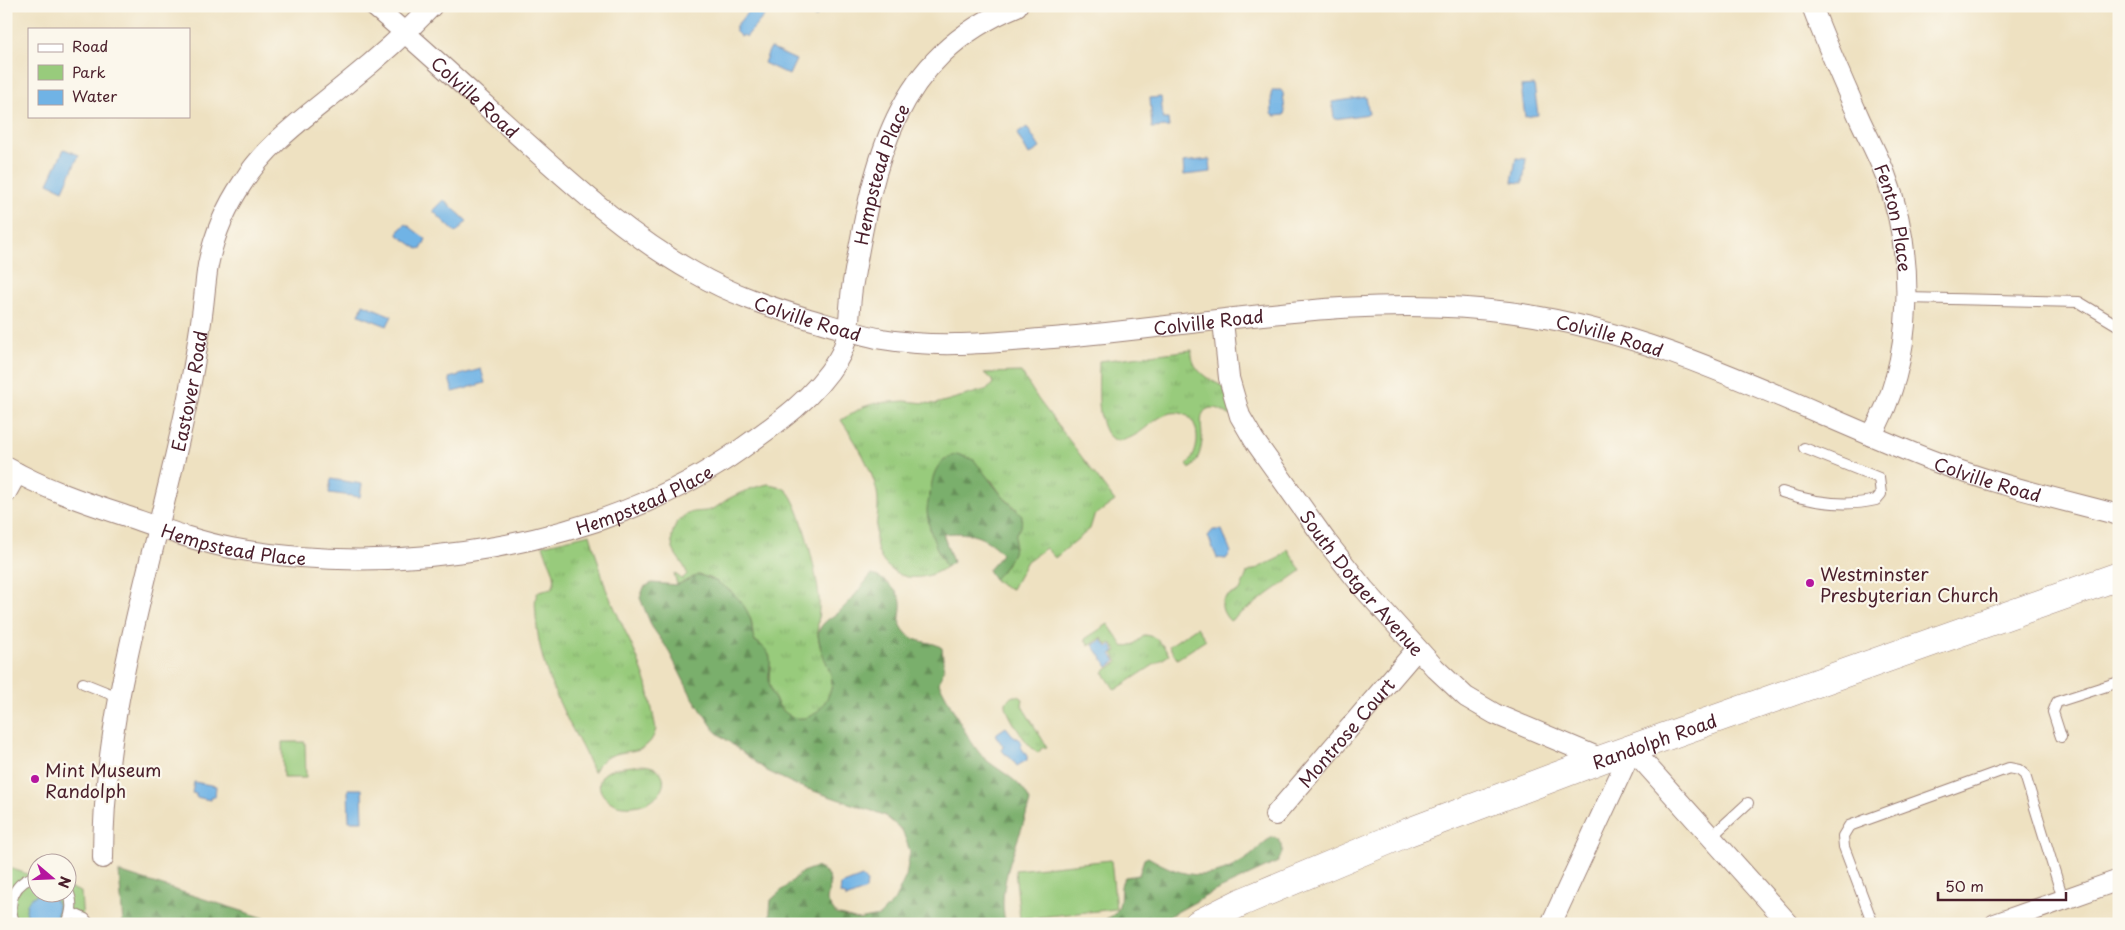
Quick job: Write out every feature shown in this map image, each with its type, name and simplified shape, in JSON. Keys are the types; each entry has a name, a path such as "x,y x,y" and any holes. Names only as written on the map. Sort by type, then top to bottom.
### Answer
{"main road":[{"name":"Randolph Road","path":"1198,924 1242,902 1351,855 1602,759 2119,576"}],"street":[{"name":"Colville Road","path":"374,6 562,175 653,248 719,286 765,305 848,331 884,339 962,345 1084,335 1311,311 1382,306 1420,306 1506,311 1566,321 1624,336 1693,359 1935,462 2011,487 2119,516"},
{"name":"Eastover Road","path":"103,858 103,809 118,698 138,602 172,474 191,386 208,265 215,238 228,207 244,180 264,155 296,125 365,69 432,6"},
{"name":"Hempstead Place","path":"12,470 38,484 158,527 227,547 315,559 374,560 469,552 560,531 648,500 707,471 786,418 809,397 837,361 844,348 848,331 852,287 864,223 881,159 897,116 918,80 951,45 979,24 1018,6"},
{"name":"Fenton Place","path":"1812,6 1826,44 1886,174 1904,251 1906,298 1903,340 1891,395 1871,436"},
{"name":"South Dotger Avenue","path":"1223,320 1229,378 1235,403 1254,440 1326,541 1364,589 1448,682 1466,697 1495,714 1602,759"},
{"path":"6,493 12,470"},
{"name":"Montrose Court","path":"1275,814 1417,649"},
{"path":"1551,924 1632,749 1789,924"},
{"path":"2006,922 2063,899 2119,880"}],"lane":[{"path":"1906,298 2079,302 2119,326"},
{"path":"1782,492 1823,502 1865,503 1876,500 1881,494 1879,478 1804,448"},
{"path":"2061,737 2053,712 2057,702 2119,682"},
{"path":"83,683 118,698"},
{"path":"1873,924 1844,846 1843,836 1849,826 2010,768 2019,770 2025,775 2063,899"},
{"path":"1711,838 1748,803"},
{"path":"15,924 10,913 11,901 15,890 28,880"},
{"path":"67,924 72,913 72,902"},
{"path":"72,913 85,919 89,924"}],"green space":[{"path":"1192,350 1194,363 1201,373 1223,386 1233,416 1215,408 1207,409 1204,412 1201,421 1201,449 1197,460 1190,469 1187,464 1195,452 1197,436 1196,428 1187,416 1174,413 1163,416 1140,432 1124,440 1113,439 1105,431 1099,404 1099,361"},
{"path":"1021,372 1038,399 1115,501 1094,516 1090,529 1055,558 1046,548 1027,561 1012,589 1002,586 994,579 1007,564 1011,555 1015,538 1017,509 1003,497 991,480 945,458 939,554 946,567 922,577 907,577 893,571 881,558 877,549 878,502 871,473 862,454 841,420 863,407 876,403 905,401 935,404 988,389 993,383 984,373"},
{"path":"957,454 974,460 1003,497 1022,515 1021,527 1016,533 1013,553 1001,572 994,579 988,570 1002,554 989,542 968,534 943,534 953,562 946,567 931,533 927,511 934,476 941,463"},
{"path":"768,484 786,490 792,497 803,524 818,587 819,641 832,679 828,697 821,708 812,716 801,719 788,715 774,698 771,691 770,665 767,654 763,647 754,639 751,620 746,612 714,580 698,575 677,585 674,573 682,579 687,574 674,552 672,544 672,534 676,524 684,516 693,512 710,510 738,494"},
{"path":"590,534 606,589 637,657 647,684 656,729 649,743 638,750 607,757 600,762 593,772 547,674 537,629 535,603 539,591 552,588 554,583 553,573 543,545"},
{"path":"1288,549 1301,571 1230,621 1222,608 1223,601 1231,594 1240,591 1247,573 1279,558"},
{"path":"698,575 714,580 729,590 747,610 755,641 766,649 770,657 769,683 774,698 784,711 790,716 797,718 804,718 816,713 824,703 831,687 831,674 818,637 822,626 853,598 871,575 889,584 897,593 901,602 900,622 907,634 915,639 942,648 944,669 939,683 971,742 983,757 1021,787 1030,801 1006,878 1003,909 1006,924 769,924 771,900 802,872 816,867 826,872 830,881 827,901 836,914 858,920 879,916 894,901 906,876 910,851 902,830 884,815 796,785 767,771 716,732 691,695 667,648 652,627 640,598 644,587 652,583 677,585"},
{"path":"1108,624 1124,647 1134,644 1145,635 1153,637 1160,642 1169,655 1115,690 1103,672 1118,662 1113,653 1117,651 1111,643 1107,645 1102,638 1089,646 1085,639"},
{"path":"1197,627 1206,640 1177,659 1169,646"},
{"path":"1019,696 1023,699 1022,706 1047,747 1042,748 1038,753 1023,738 1006,708 1009,698"},
{"path":"282,742 305,742 306,778 283,778"},
{"path":"641,765 653,767 661,772 664,779 657,795 649,801 637,805 623,806 612,803 603,795 599,785 600,779 604,774 617,768"},
{"path":"1274,837 1282,845 1278,862 1215,891 1155,924 1098,924 1116,912 1120,903 1121,885 1125,877 1139,875 1144,859 1148,857 1174,870 1199,875 1211,874 1237,865 1267,840"},
{"path":"1111,860 1116,909 1020,919 1015,870"},
{"path":"6,867 28,874 28,902 78,902 78,891 81,892 83,924 6,924"},
{"path":"119,872 264,918 283,924 123,924"}],"water":[{"path":"753,6 765,15 746,37 744,35 741,37 735,31 737,29 735,27"},
{"path":"807,6 823,6 816,17 805,10"},
{"path":"770,48 796,60 789,75 764,63"},
{"path":"1534,85 1538,115 1525,117 1521,86"},
{"path":"1273,90 1281,90 1283,93 1284,115 1275,116 1272,114 1271,94"},
{"path":"1161,97 1163,119 1168,119 1169,127 1152,128 1150,98"},
{"path":"1366,97 1369,114 1334,119 1332,102"},
{"path":"1027,127 1040,148 1029,155 1017,134"},
{"path":"64,149 79,155 63,190 48,183"},
{"path":"1516,158 1526,159 1523,183 1512,182"},
{"path":"1210,159 1211,172 1184,175 1183,162"},
{"path":"444,200 467,221 456,233 433,211"},
{"path":"406,224 426,239 422,248 418,249 398,235 399,230"},
{"path":"363,304 392,316 387,326 359,315"},
{"path":"481,369 485,383 453,392 449,378"},
{"path":"331,479 362,484 360,497 329,493"},
{"path":"1213,530 1222,530 1231,552 1226,559 1217,558 1208,536"},
{"path":"1102,640 1107,647 1111,645 1115,651 1111,654 1116,661 1108,667 1093,645"},
{"path":"1006,727 1022,743 1021,747 1027,756 1027,760 1017,766 1002,750 1003,746 996,736 997,733"},
{"path":"194,782 216,786 215,797 211,796 210,800 196,797 196,794 192,793"},
{"path":"348,789 362,789 363,821 349,821"},
{"path":"862,877 867,882 866,890 846,898 846,895 840,894 841,885"},
{"path":"29,902 55,902 57,916 48,925 36,925 27,916 26,910"}],"place":[{"name":"Westminster Presbyterian Church","path":"1810,583"},
{"name":"Mint Museum Randolph","path":"35,779"}]}
